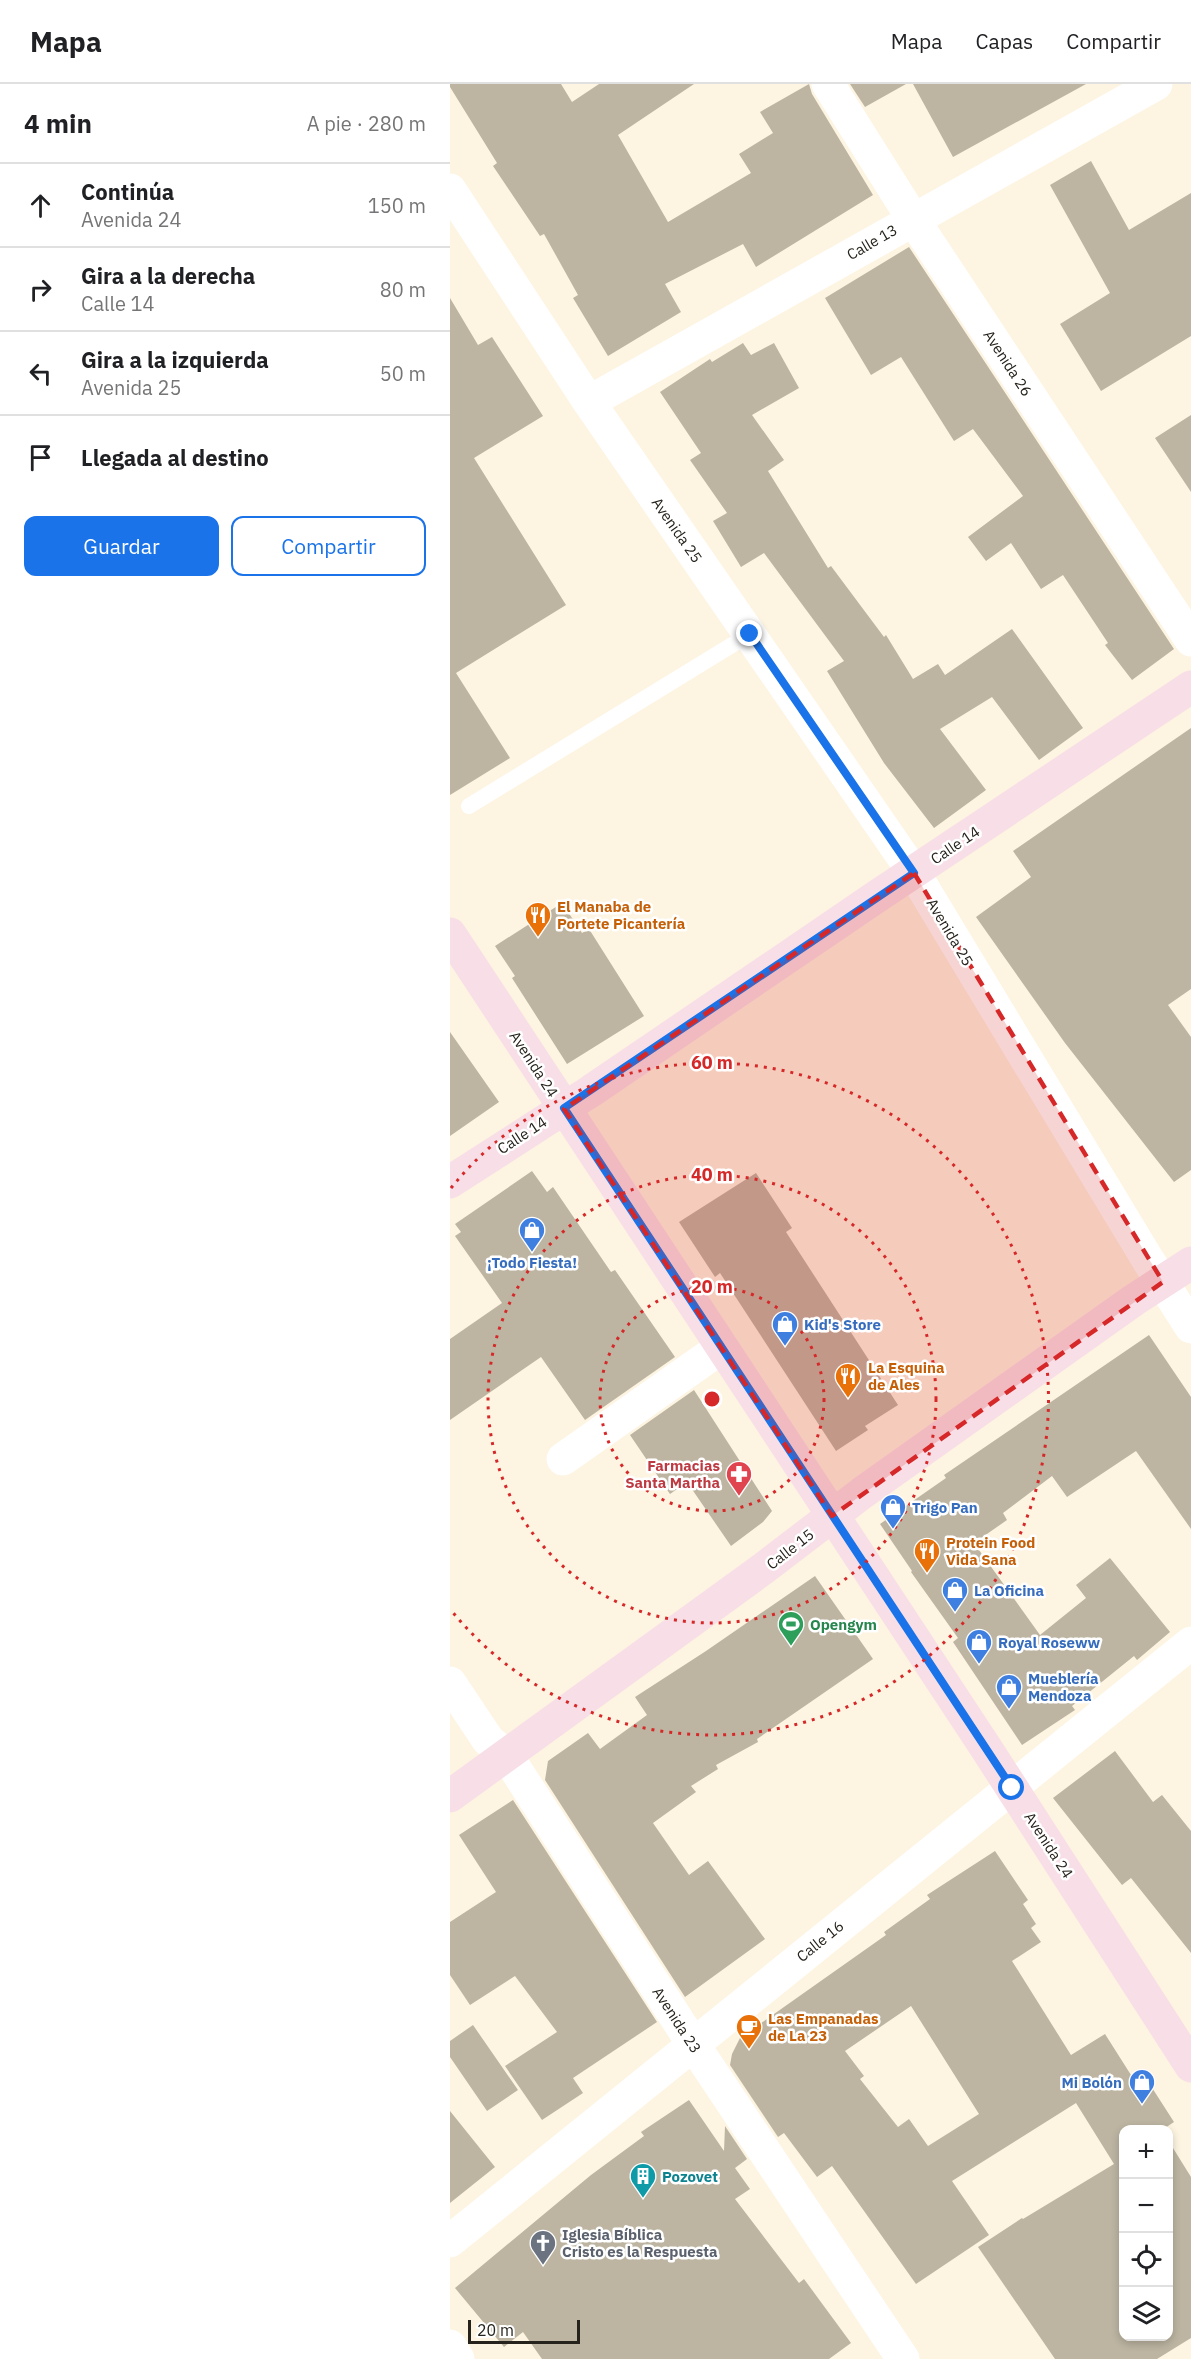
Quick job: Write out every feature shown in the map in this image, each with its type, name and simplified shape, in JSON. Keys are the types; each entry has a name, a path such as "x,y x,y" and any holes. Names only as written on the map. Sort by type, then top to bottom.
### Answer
{"street":[{"name":"Avenida 26","path":"828,84 913,219 1191,640"},
{"name":"Calle 13","path":"589,402 1156,84"},
{"name":"Avenida 25","path":"450,190 589,402 914,873 1191,1327"},
{"name":"Calle 14","path":"450,1182 1191,687"},
{"name":"Avenida 24","path":"450,934 1012,1788 1191,2066"},
{"name":"Calle 15","path":"450,1797 764,1568 832,1515 1134,1300 1191,1263"},
{"path":"563,1460 722,1347"},
{"name":"Calle 16","path":"450,2241 1191,1643"},
{"name":"Avenida 23","path":"450,1683 488,1740 507,1756 693,2044 903,2359"},
{"path":"450,2346 458,2359"}],"lane":[{"path":"469,806 750,634"}],"highlighted area":[{"path":"914,873 1163,1282 832,1516 564,1109"}],"building":[{"path":"450,84 561,84 572,102 599,84 694,84 618,135 668,222 751,173 739,154 773,133 760,112 809,84 812,94 873,195 756,267 743,244 665,284 681,312 608,356 573,298 578,295 544,234 540,236 493,166 497,163"},
{"path":"850,84 906,84 865,107"},
{"path":"913,84 1086,84 953,157"},
{"path":"1091,161 1129,230 1191,193 1191,336 1101,391 1060,324 1110,293 1050,185"},
{"path":"909,247 1174,649 1132,680 1105,645 1108,643 1063,575 1041,589 1011,543 986,561 968,537 1023,496 973,429 954,441 901,357 871,375 825,298"},
{"path":"450,298 478,345 492,337 543,416 474,458 566,605 456,673 510,758 450,795"},
{"path":"743,343 751,355 774,343 799,388 752,415 784,460 768,471 828,568 831,566 884,637 886,635 913,679 938,664 945,675 1012,629 1083,728 1039,760 992,697 940,729 986,790 934,828 884,763 827,671 844,661 764,553 741,567 713,521 727,513 690,460 701,453 660,392 710,359 712,362"},
{"path":"1191,415 1191,492 1155,438"},
{"path":"1191,728 1191,989 1168,1005 1191,1037 1191,1170 1174,1182 1065,1043 976,917 1031,877 1013,851"},
{"path":"562,903 582,933 589,929 644,1016 567,1064 512,978 515,976 495,946"},
{"path":"450,1032 499,1102 450,1136"},
{"path":"532,1171 547,1192 553,1187 611,1272 615,1270 675,1357 585,1420 541,1357 450,1420 450,1339 502,1303 455,1236 461,1232 455,1224"},
{"path":"756,1173 792,1228 786,1232 898,1405 865,1426 868,1430 836,1451 720,1273 715,1277 679,1222"},
{"path":"1149,1335 1191,1397 1191,1529 1136,1451 1067,1497 1052,1476 1003,1513 1007,1520 974,1543 1040,1635 1086,1598 1076,1585 1110,1558 1170,1632 1137,1660 1134,1656 1072,1706 1075,1710 1022,1745 953,1642 958,1638 880,1524 946,1478 944,1475"},
{"path":"694,1390 772,1511 763,1522 731,1546 687,1482 670,1494 630,1435"},
{"path":"815,1576 873,1659 757,1739 758,1742 716,1765 718,1769 691,1786 696,1792 653,1823 689,1875 708,1861 765,1939 685,1997 545,1780 548,1761 588,1733 600,1749 647,1715 635,1697"},
{"path":"1115,1751 1153,1802 1162,1795 1191,1831 1191,1953 1131,1878 1122,1885 1053,1798"},
{"path":"513,1800 657,2022 573,2078 583,2093 542,2120 505,2066 557,2032 515,1976 470,2005 450,1975 450,1922 496,1892 459,1835"},
{"path":"995,1851 1028,1900 1023,1904 1036,1924 1031,1928 1041,1942 1012,1961 1071,2055 1105,2034 1131,2075 1140,2069 1174,2122 1170,2125 1119,2125 1119,2341 1173,2341 1173,2148 1191,2177 1191,2338 1157,2359 1055,2359 978,2247 1022,2218 1114,2164 1076,2103 952,2181 989,2235 916,2284 832,2166 817,2177 784,2133 778,2137 730,2065 732,2054 740,2038 886,1935 884,1932 930,1899 927,1895","holes":["911,2006 979,2114 928,2146 909,2119 898,2127 860,2079 864,2076 845,2051"]},
{"path":"473,2025 518,2090 487,2111 450,2057 450,2041"},
{"path":"689,2100 724,2151 725,2126 747,2159 735,2168 750,2189 735,2199 799,2283 804,2279 851,2343 829,2359 542,2359 523,2332 504,2347 455,2288 591,2175 644,2136 641,2132"},
{"path":"450,2111 495,2167 450,2203"}],"place":[{"name":"El Manaba de Portete Picantería","path":"538,938"},
{"name":"¡Todo Fiesta!","path":"532,1253"},
{"name":"Kid's Store","path":"785,1347"},
{"name":"La Esquina de Ales","path":"848,1399"},
{"name":"Farmacias Santa Martha","path":"739,1497"},
{"name":"Trigo Pan","path":"893,1530"},
{"name":"Protein Food Vida Sana","path":"927,1574"},
{"name":"La Oficina","path":"955,1613"},
{"name":"Opengym","path":"791,1647"},
{"name":"Royal Roseww","path":"979,1665"},
{"name":"Mueblería Mendoza","path":"1009,1710"},
{"name":"Las Empanadas de La 23","path":"749,2050"},
{"name":"Mi Bolón","path":"1142,2105"},
{"name":"Pozovet","path":"643,2199"},
{"name":"Iglesia Bíblica Cristo es la Respuesta","path":"543,2266"}],"route":[{"path":"750,634 914,873 564,1108 1012,1788"}]}
